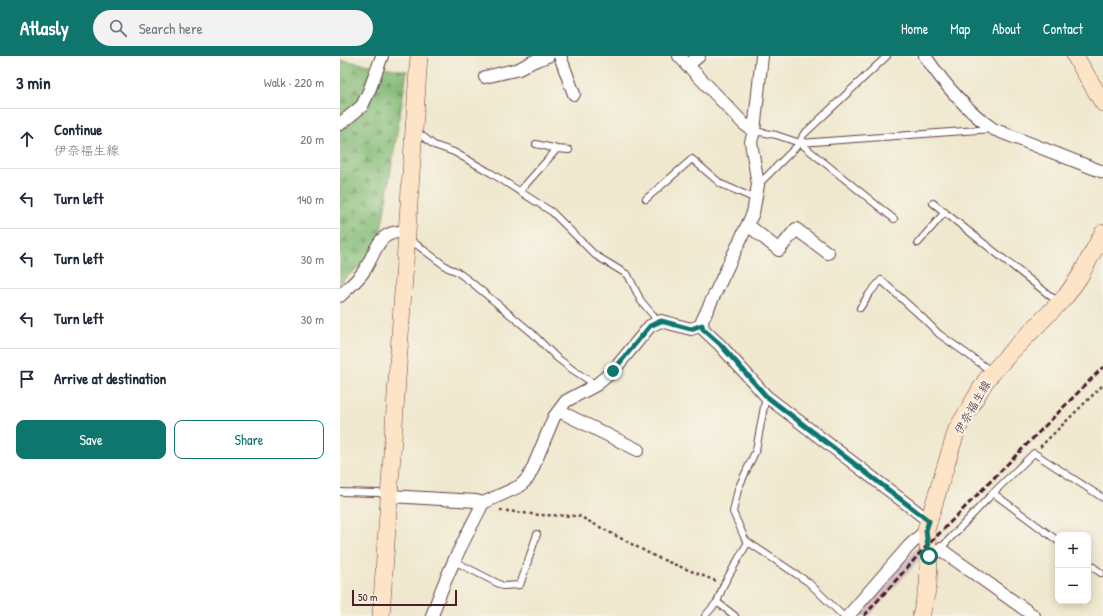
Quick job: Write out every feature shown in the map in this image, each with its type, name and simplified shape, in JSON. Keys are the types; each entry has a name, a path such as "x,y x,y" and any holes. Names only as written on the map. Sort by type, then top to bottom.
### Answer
{"street":[{"path":"340,124 362,106 382,56"},
{"path":"381,616 419,56"},
{"path":"485,77 519,69 548,56"},
{"path":"560,56 574,94"},
{"path":"679,56 744,124 754,131"},
{"path":"687,66 699,56"},
{"path":"762,56 754,131 751,142 758,185 753,213 702,321 702,325 703,329 720,344 766,396 927,526 848,616"},
{"path":"925,56 961,102 980,120 993,129 1103,172"},
{"path":"1075,56 1103,104"},
{"path":"748,225 779,250 796,229 828,253"},
{"path":"340,296 364,271 376,246 387,234 398,231 407,234"},
{"name":"伊奈福生線","path":"921,616 935,553 927,526 957,428 986,380 1059,303 1080,276 1103,233"},
{"path":"432,616 439,594 483,503 520,486 528,478 554,417 566,401 596,384 613,371 650,326 661,321 691,329 702,325"},
{"path":"559,411 638,450"},
{"path":"390,496 476,501 483,503"},
{"path":"935,553 1034,616"}],"lane":[{"path":"758,185 800,143 803,136 887,56"},
{"path":"800,143 993,129"},
{"path":"414,130 434,145 454,152 491,173 552,212 596,254 628,275 641,301 653,315 657,323"},
{"path":"754,131 776,135 800,143 894,219"},
{"path":"536,144 569,150"},
{"path":"520,191 557,149"},
{"path":"646,200 692,159 721,184 756,199"},
{"path":"934,203 1059,303"},
{"path":"918,243 945,212"},
{"path":"407,234 448,268 456,271 471,282 531,332 556,357 573,370 596,384"},
{"path":"860,308 881,280 939,334 993,373"},
{"path":"766,396 756,450 738,489 733,512 745,539 748,542 808,582 843,616"},
{"path":"935,553 1034,453 1103,498"},
{"path":"340,492 378,493 390,496"},
{"path":"993,494 1055,539"},
{"path":"454,561 503,586 520,585 537,534"},
{"path":"705,616 717,602 724,584 748,542"},
{"path":"1091,565 1101,573"},
{"path":"717,602 735,616"}],"path":[{"path":"1034,453 1103,385"},
{"path":"483,503 489,508 539,515 579,516 656,557 724,584"}],"shaded area":[{"path":"921,543 923,556 869,616 856,616 884,583"}],"green space":[{"path":"340,60 407,71 378,250 340,283"}],"railway":[{"path":"864,616 922,551 1103,367"}],"route":[{"path":"613,371 650,326 661,321 691,329 702,325 703,329 720,344 766,396 929,521 926,530 929,556"}]}
